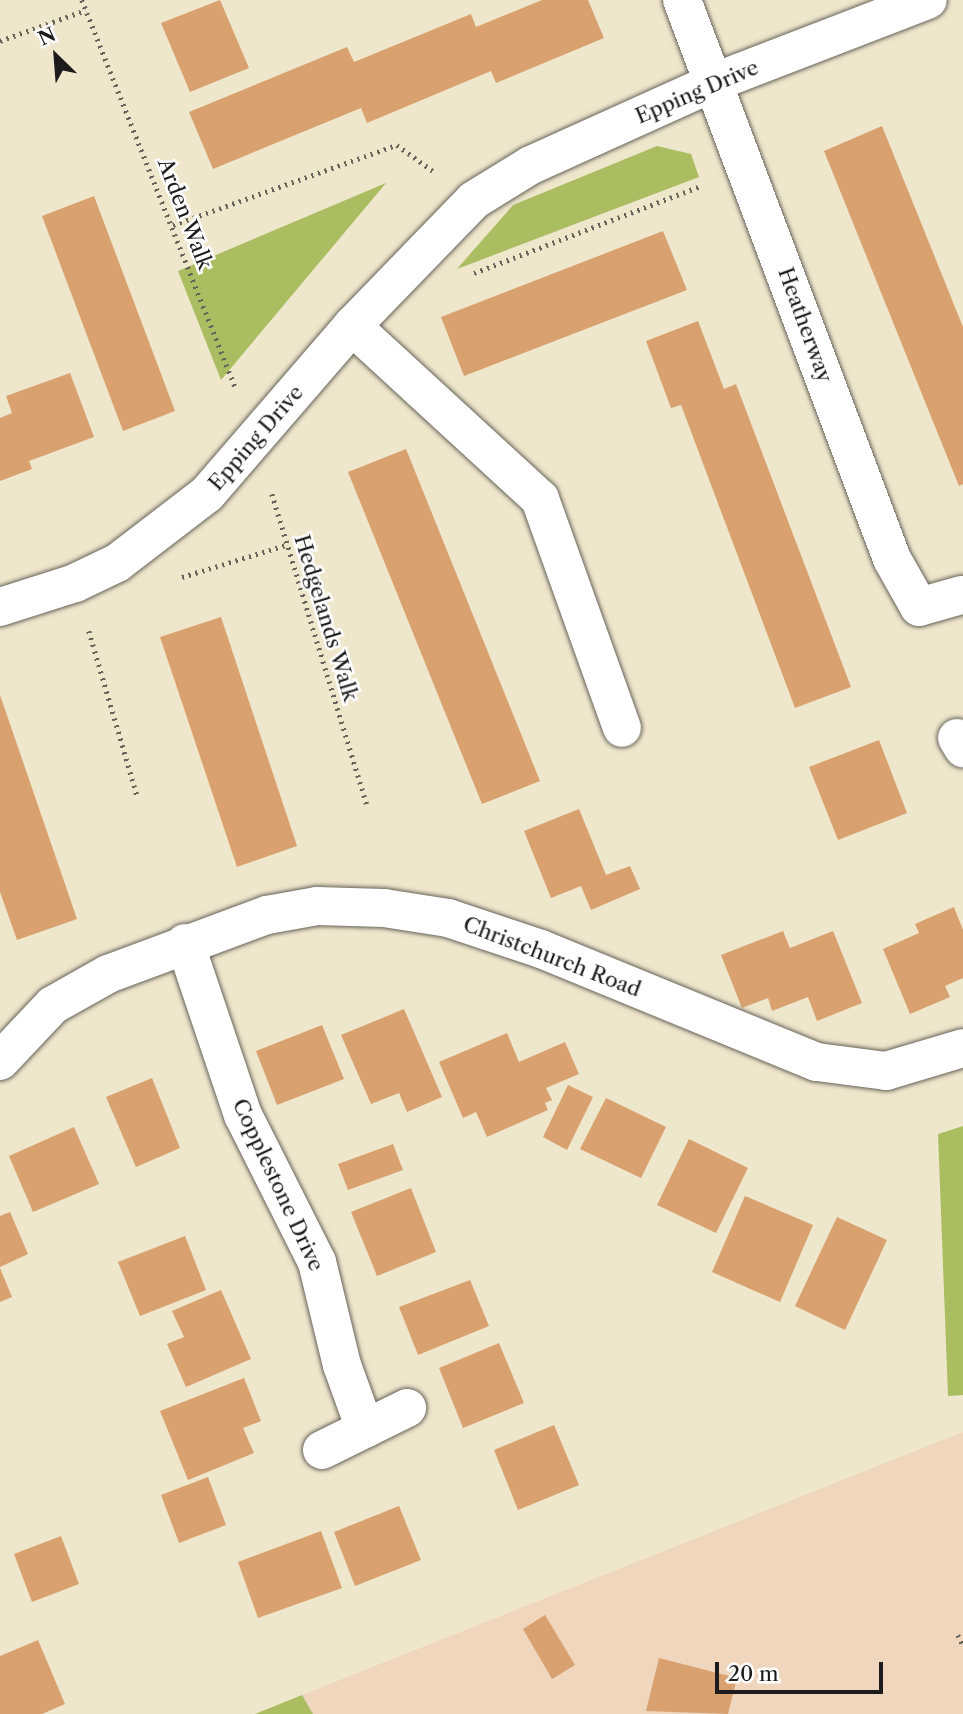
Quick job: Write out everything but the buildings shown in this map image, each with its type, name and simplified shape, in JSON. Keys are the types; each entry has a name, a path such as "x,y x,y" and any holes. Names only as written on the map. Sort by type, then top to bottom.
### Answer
{"street":[{"name":"Heatherway","path":"681,0 715,82 892,559 919,607 961,595"},
{"name":"Epping Drive","path":"0,607 75,583 145,546 207,494 352,326 413,259 474,200 531,165 715,82 928,0"},
{"path":"352,326 540,499 622,728"},
{"name":"Christchurch Road","path":"0,1062 54,1005 108,974 184,943 280,913 317,906 384,908 448,918 541,949 817,1062 886,1072 963,1048"},
{"name":"Copplestone Drive","path":"184,943 243,1115 317,1262 342,1365 365,1429"},
{"path":"322,1450 407,1408"}],"path":[{"name":"Arden Walk","path":"82,0 256,440"},
{"path":"0,41 86,10"},
{"path":"173,225 397,145 474,200"},
{"path":"413,259 447,284 747,169"},
{"name":"Hedgelands Walk","path":"256,440 367,804"},
{"path":"145,546 180,578 286,545"},
{"path":"75,583 137,795"},
{"path":"958,1636 963,1645"}],"shaded area":[{"path":"963,1432 963,1714 313,1714 302,1695"}],"green space":[{"path":"657,146 691,154 699,177 457,269 513,205"},
{"path":"386,183 221,380 178,271"},
{"path":"963,1126 963,1395 948,1396 938,1134"},
{"path":"302,1695 313,1714 255,1714"}]}
